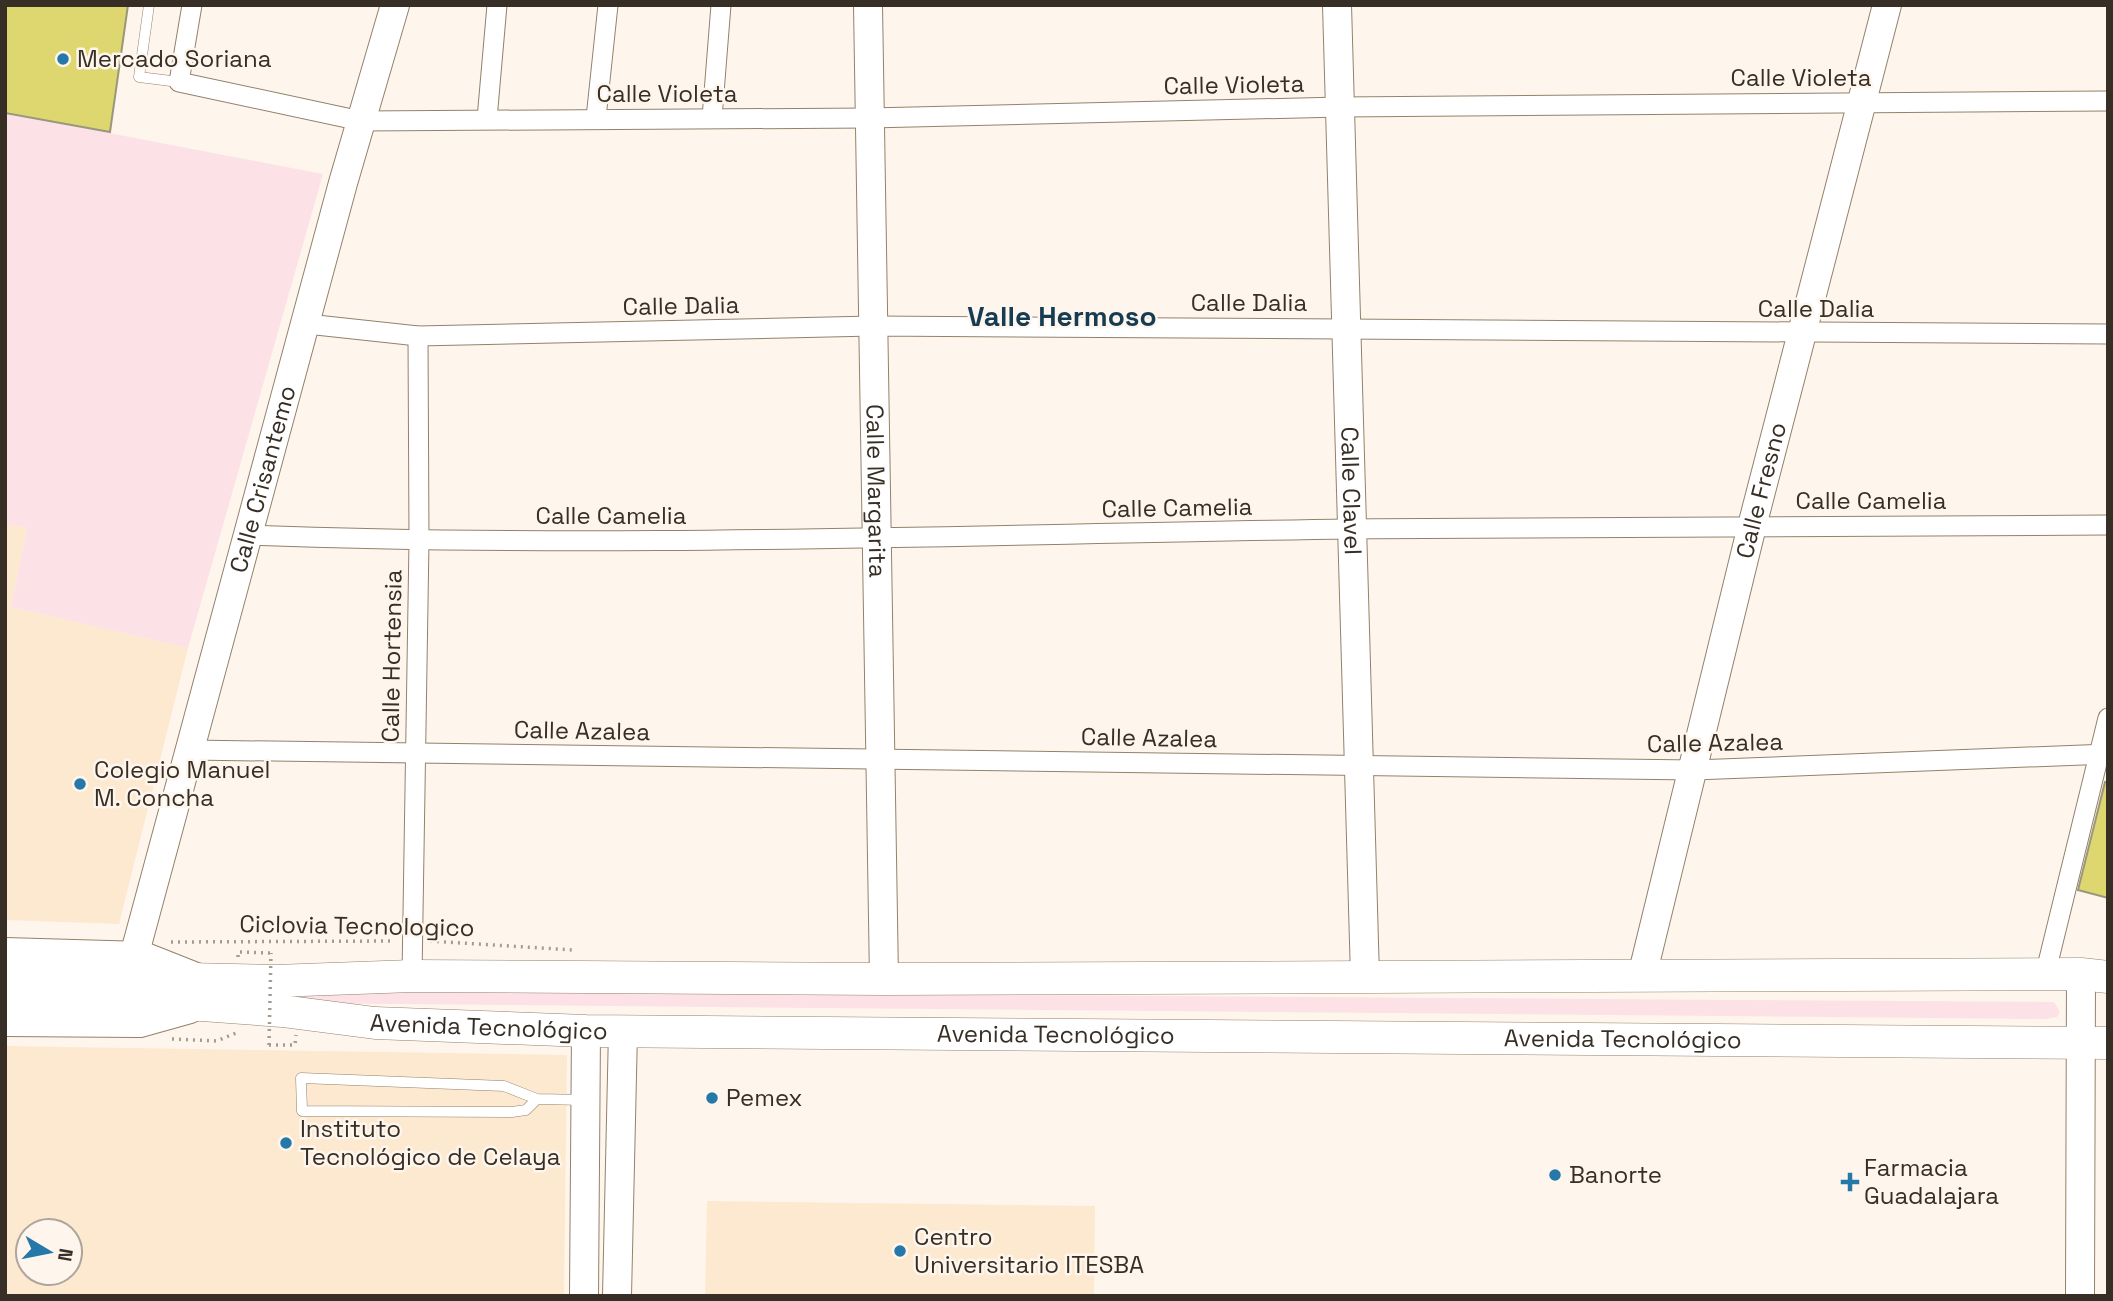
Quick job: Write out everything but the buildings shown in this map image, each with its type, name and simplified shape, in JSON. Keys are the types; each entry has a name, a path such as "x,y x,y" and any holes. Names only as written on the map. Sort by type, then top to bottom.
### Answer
{"main road":[{"name":"Calle Crisantemo","path":"136,949 361,121 396,5"},
{"name":"Calle Margarita","path":"868,5 884,979"},
{"name":"Calle Clavel","path":"1338,5 1365,977"},
{"name":"Calle Fresno","path":"1642,976 1752,526 1805,334 1888,5"},
{"path":"5,952 136,949 202,992"},
{"name":"Avenida Tecnológico","path":"5,975 202,992 282,1011 375,1023 586,1031 2094,1043"},
{"path":"2080,1296 2094,1043 2095,975"},
{"name":"Avenida Tecnológico","path":"5,998 202,992 275,981 412,976 884,979 2095,975"},
{"path":"5,1022 140,1023 202,992"},
{"path":"584,1296 586,1031"},
{"path":"617,1296 623,1031"},
{"path":"584,1245 618,1247"}],"street":[{"path":"179,82 192,5"},
{"path":"487,119 497,5"},
{"path":"596,118 608,5"},
{"path":"712,118 721,5"},
{"name":"Calle Violeta","path":"179,82 361,121 870,118 1340,107 2108,101"},
{"name":"Calle Dalia","path":"307,324 418,336 873,326 2108,334"},
{"name":"Calle Hortensia","path":"412,976 419,541 418,336"},
{"name":"Calle Camelia","path":"248,535 419,541 875,538 1351,529 2108,524"},
{"path":"2045,975 2103,754 2108,718"},
{"name":"Calle Azalea","path":"190,750 1694,770 2103,754"}],"lane":[{"path":"149,5 139,76 179,82"},
{"path":"537,1099 526,1110 512,1112 302,1111 301,1078 504,1086 537,1099 585,1100"}],"path":[{"name":"Ciclovia Tecnologico","path":"136,949 412,941 578,950"},
{"path":"269,1045 271,953"}],"shaded area":[{"path":"5,113 323,174 188,648 11,607 27,528 5,524"},
{"name":"Colegio Manuel M. Concha","path":"5,524 27,528 11,607 188,648 119,924 5,920"},
{"path":"279,990 2054,1002 2060,1012 2057,1017 2046,1019 278,1003"},
{"name":"Instituto Tecnológico de Celaya","path":"5,1046 567,1055 564,1296 5,1296"},
{"name":"Centro Universitario ITESBA","path":"707,1201 1095,1206 1094,1296 705,1296"}],"place":[{"name":"Mercado Soriana","path":"63,59"},
{"name":"Colegio Manuel M. Concha","path":"80,784"},
{"name":"Pemex","path":"712,1098"},
{"name":"Instituto Tecnológico de Celaya","path":"286,1143"},
{"name":"Banorte","path":"1555,1175"},
{"name":"Farmacia Guadalajara","path":"1850,1182"},
{"name":"Centro Universitario ITESBA","path":"900,1251"}],"district":[{"name":"Valle Hermoso","path":"1062,316"}]}
